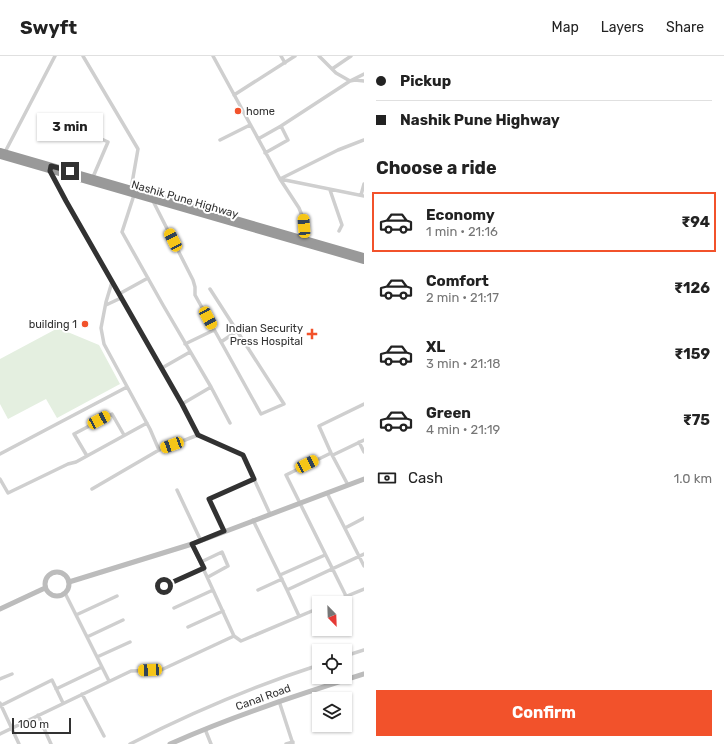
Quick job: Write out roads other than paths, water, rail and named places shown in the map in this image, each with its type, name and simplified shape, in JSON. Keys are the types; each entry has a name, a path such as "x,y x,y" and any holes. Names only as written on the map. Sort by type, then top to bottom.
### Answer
{"highway":[{"name":"Nashik Pune Highway","path":"2,153 134,195 298,241 364,256"},
{"name":"Nashik Pune Highway","path":"51,169 93,177 364,261"}],"street":[{"path":"2,153 55,56"},
{"path":"84,56 138,149 131,189"},
{"path":"212,56 265,153 299,208 303,218 298,241"},
{"path":"281,56 285,63"},
{"path":"234,95 295,56"},
{"path":"319,56 336,74 350,81 364,81"},
{"path":"332,69 351,56"},
{"path":"258,139 281,126 350,81 364,74"},
{"path":"220,140 250,125"},
{"path":"265,153 288,140 281,126"},
{"path":"93,177 108,142 95,136"},
{"path":"280,179 338,150 364,140"},
{"path":"51,169 112,282 162,368 198,435 243,455 270,514"},
{"path":"280,179 362,196 364,184"},
{"path":"330,190 342,225 339,231"},
{"path":"134,195 122,232 230,423"},
{"path":"153,200 193,280 195,295 261,414 284,404 210,289"},
{"path":"119,294 148,278"},
{"path":"112,282 102,328 104,344 159,450"},
{"path":"106,305 121,298"},
{"path":"186,344 214,330"},
{"path":"220,342 237,331"},
{"path":"162,368 190,352"},
{"path":"0,454 127,387"},
{"path":"182,404 211,387"},
{"path":"348,485 318,426 364,404"},
{"path":"87,456 74,434 112,414 124,435"},
{"path":"0,479 8,493 87,456 146,423"},
{"path":"92,489 159,450 198,435"},
{"path":"364,440 286,475 346,596 364,589"},
{"path":"359,442 364,452"},
{"path":"69,582 201,541 364,478"},
{"path":"224,531 209,499 254,479"},
{"path":"177,490 201,541"},
{"path":"327,493 364,566"},
{"path":"345,528 364,518"},
{"path":"253,520 299,616"},
{"path":"192,544 234,636 241,641 312,611"},
{"path":"201,562 222,552 228,566 208,577"},
{"path":"287,590 364,554"},
{"path":"258,590 325,555"},
{"path":"164,586 204,568"},
{"path":"56,572 66,575 69,582 68,590 58,597 47,592 45,588 46,577 49,574 56,572"},
{"path":"0,609 45,588"},
{"path":"174,608 213,590"},
{"path":"65,593 109,681"},
{"path":"76,615 117,596"},
{"path":"188,628 223,611"},
{"path":"87,637 123,620"},
{"path":"0,734 131,671 162,670 234,636"},
{"path":"97,658 130,642"},
{"path":"352,654 364,650"},
{"path":"56,689 102,667"},
{"path":"130,744 184,717 226,699 281,677 312,667"},
{"path":"0,679 12,674"},
{"name":"Canal Road","path":"170,744 205,729 279,702 364,674"},
{"path":"19,744 0,705 52,680 63,704"},
{"path":"82,694 104,736"},
{"path":"279,702 293,743 286,744"},
{"path":"38,716 51,744"},
{"path":"205,729 211,744"}],"place":[{"name":"home","path":"238,111"},
{"name":"building 1","path":"85,324"},
{"name":"Indian Security Press Hospital","path":"312,334"}]}
